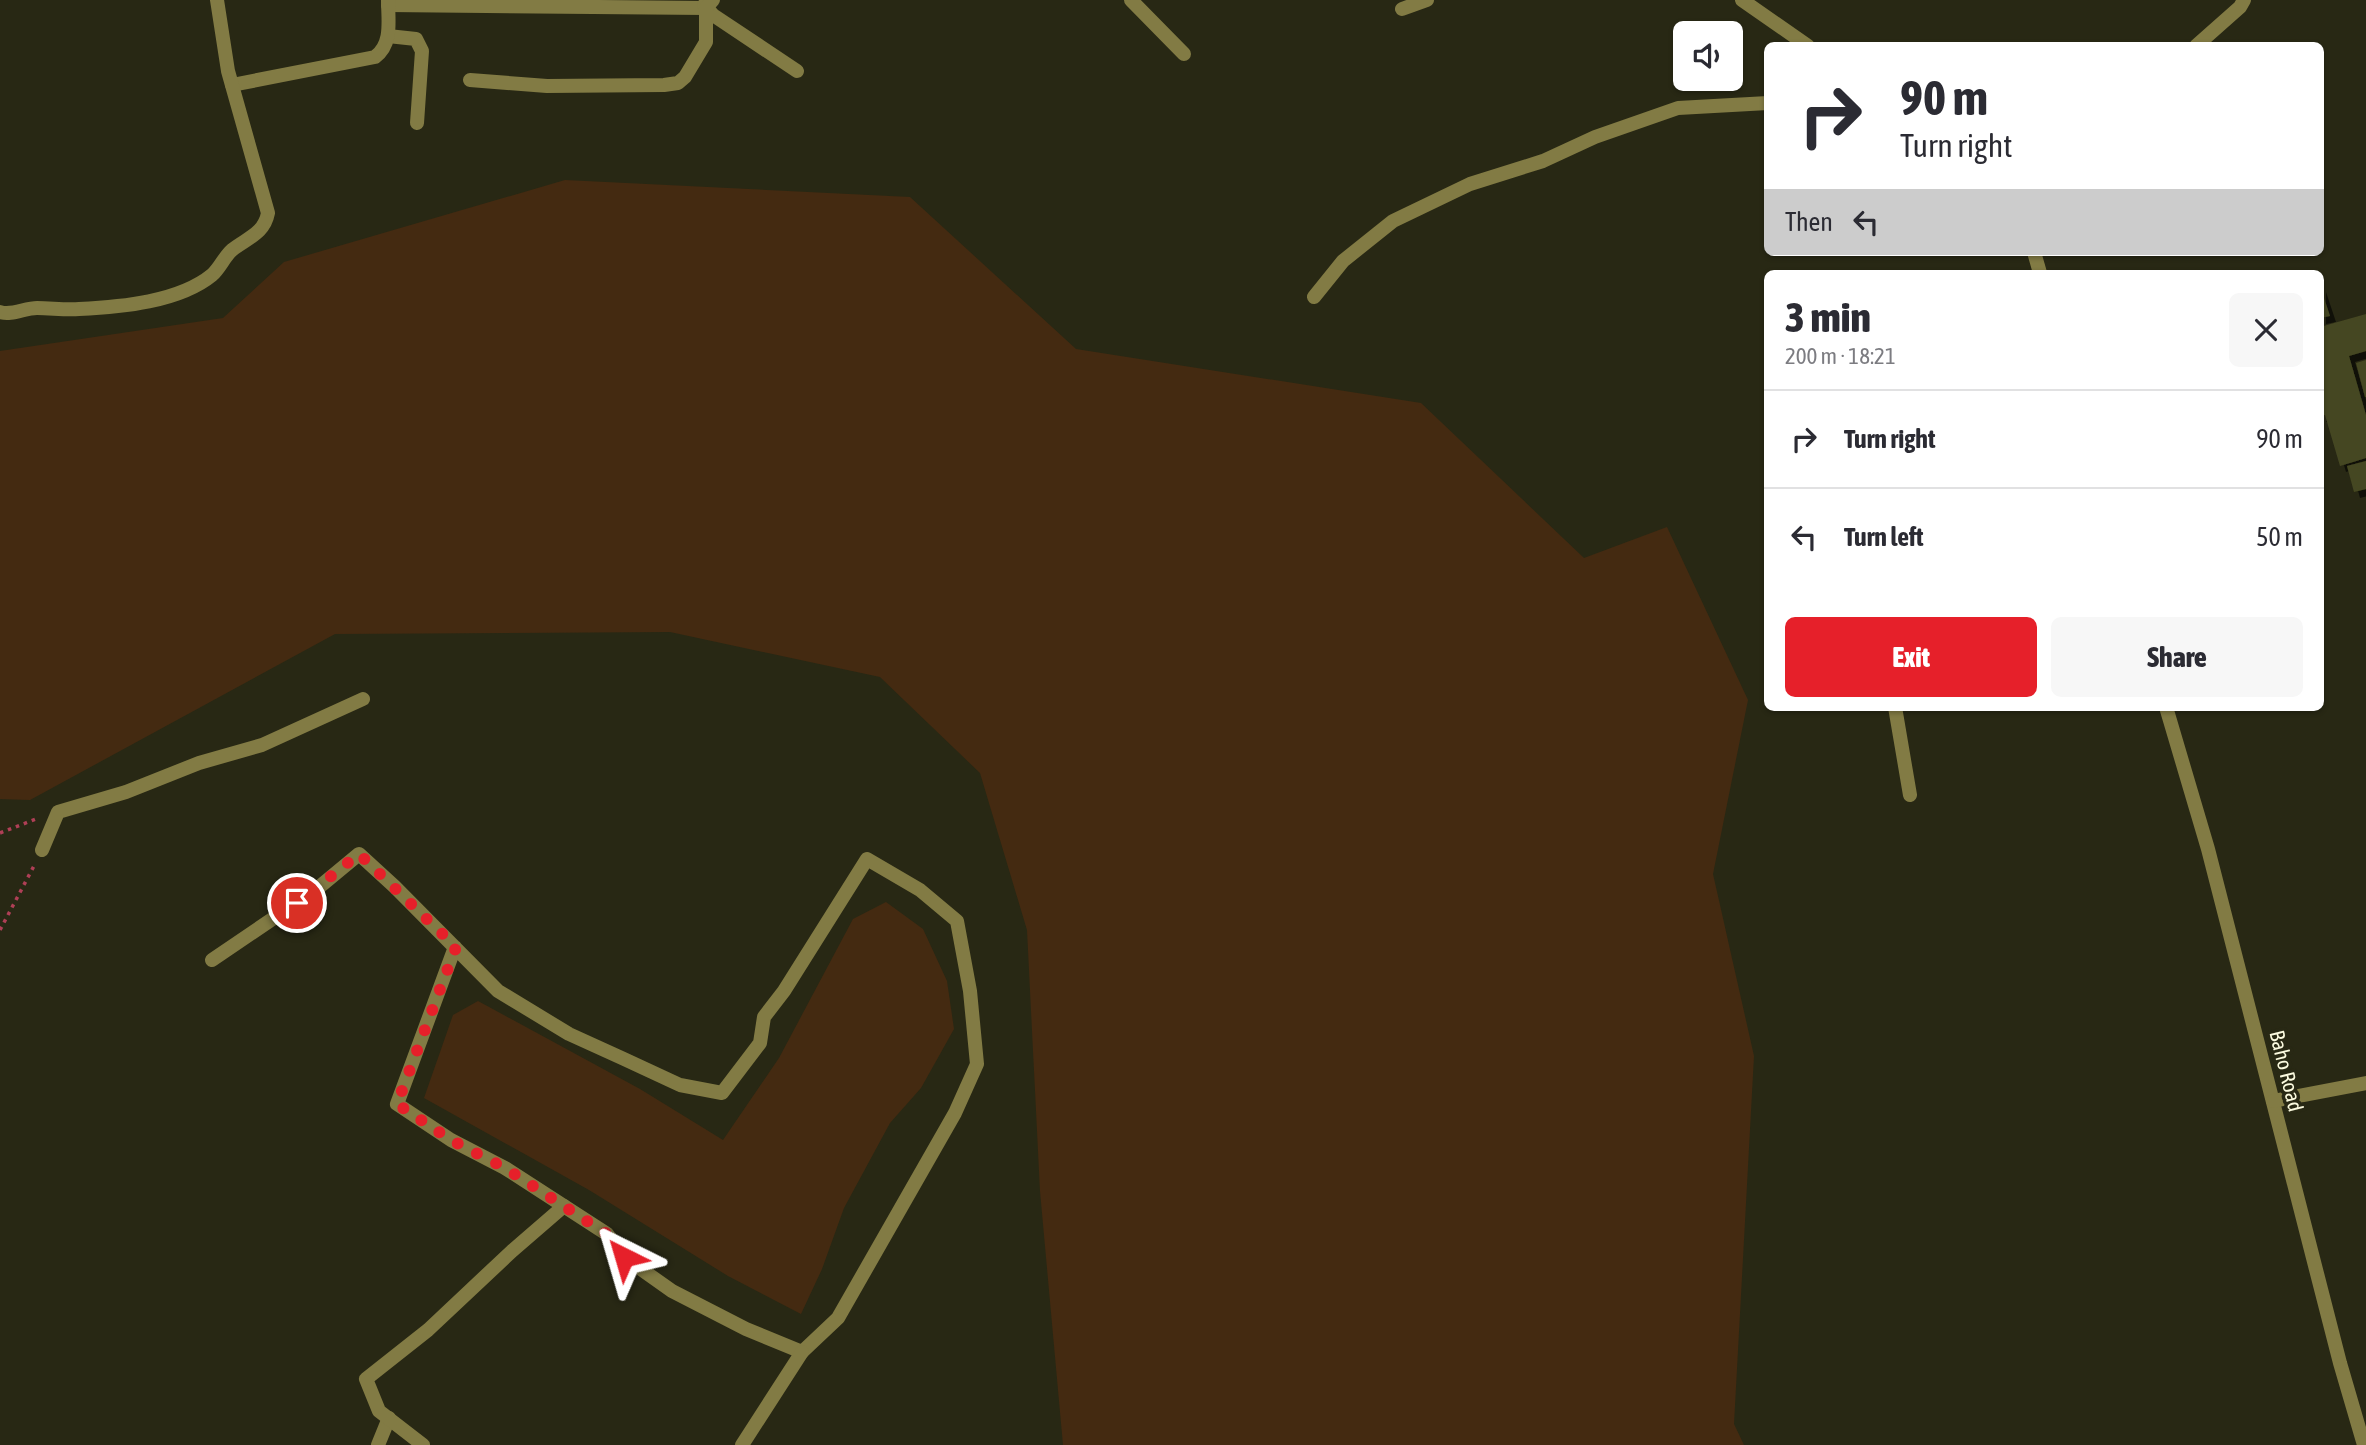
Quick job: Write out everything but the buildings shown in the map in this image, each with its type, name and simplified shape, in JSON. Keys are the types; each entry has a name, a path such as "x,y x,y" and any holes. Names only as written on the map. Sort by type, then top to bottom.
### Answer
{"street":[{"path":"0,312 5,314 34,308 78,310 169,298 197,285 214,273 233,250 258,234 268,213 232,85 217,0"},
{"path":"1131,0 1184,54"},
{"path":"1402,9 1427,0"},
{"path":"1742,0 1802,42"},
{"path":"2201,42 2240,7 2244,0"},
{"path":"232,85 375,57 383,52 388,36 388,2 707,3"},
{"path":"707,3 713,15 797,71"},
{"path":"470,80 547,86 678,83 685,77 706,41 707,3"},
{"path":"388,36 416,39 420,44 422,51 417,123"},
{"path":"1314,297 1343,261 1393,221 1470,184 1543,160 1595,137 1678,108 1764,103"},
{"path":"42,850 58,812 126,792 199,762 262,746 363,699"},
{"path":"1896,711 1910,795"},
{"name":"Baho Road","path":"2167,711 2208,849 2340,1363 2364,1445"},
{"path":"212,960 318,888 359,854 498,991 569,1034 680,1084 722,1093 760,1043 764,1017 784,991 867,859 920,890 957,921 970,991 977,1063 955,1113 838,1318 802,1352 741,1445"},
{"path":"456,947 397,1104 451,1140 505,1168 607,1234 624,1257 672,1291 746,1329 802,1352"},
{"path":"2273,1101 2366,1083"},
{"path":"423,1445 379,1411 366,1379 428,1330 564,1206"},
{"path":"378,1445 389,1418"}],"path":[{"path":"0,833 58,812"},
{"path":"0,930 42,850"}],"shaded area":[{"path":"565,180 910,197 1076,349 1421,403 1584,558 1667,527 1748,700 1713,874 1754,1056 1734,1424 1744,1445 1063,1445 1040,1191 1027,930 980,773 880,677 670,632 335,634 30,800 0,799 0,351 223,318 284,262"},
{"path":"886,902 923,929 947,981 954,1029 921,1088 890,1123 844,1208 822,1269 801,1314 728,1276 589,1190 424,1098 453,1015 478,1001 640,1089 723,1140 779,1058 853,919"}],"route":[{"path":"297,903 359,854 456,947 397,1104 451,1140 505,1168 607,1234 624,1257"}]}
